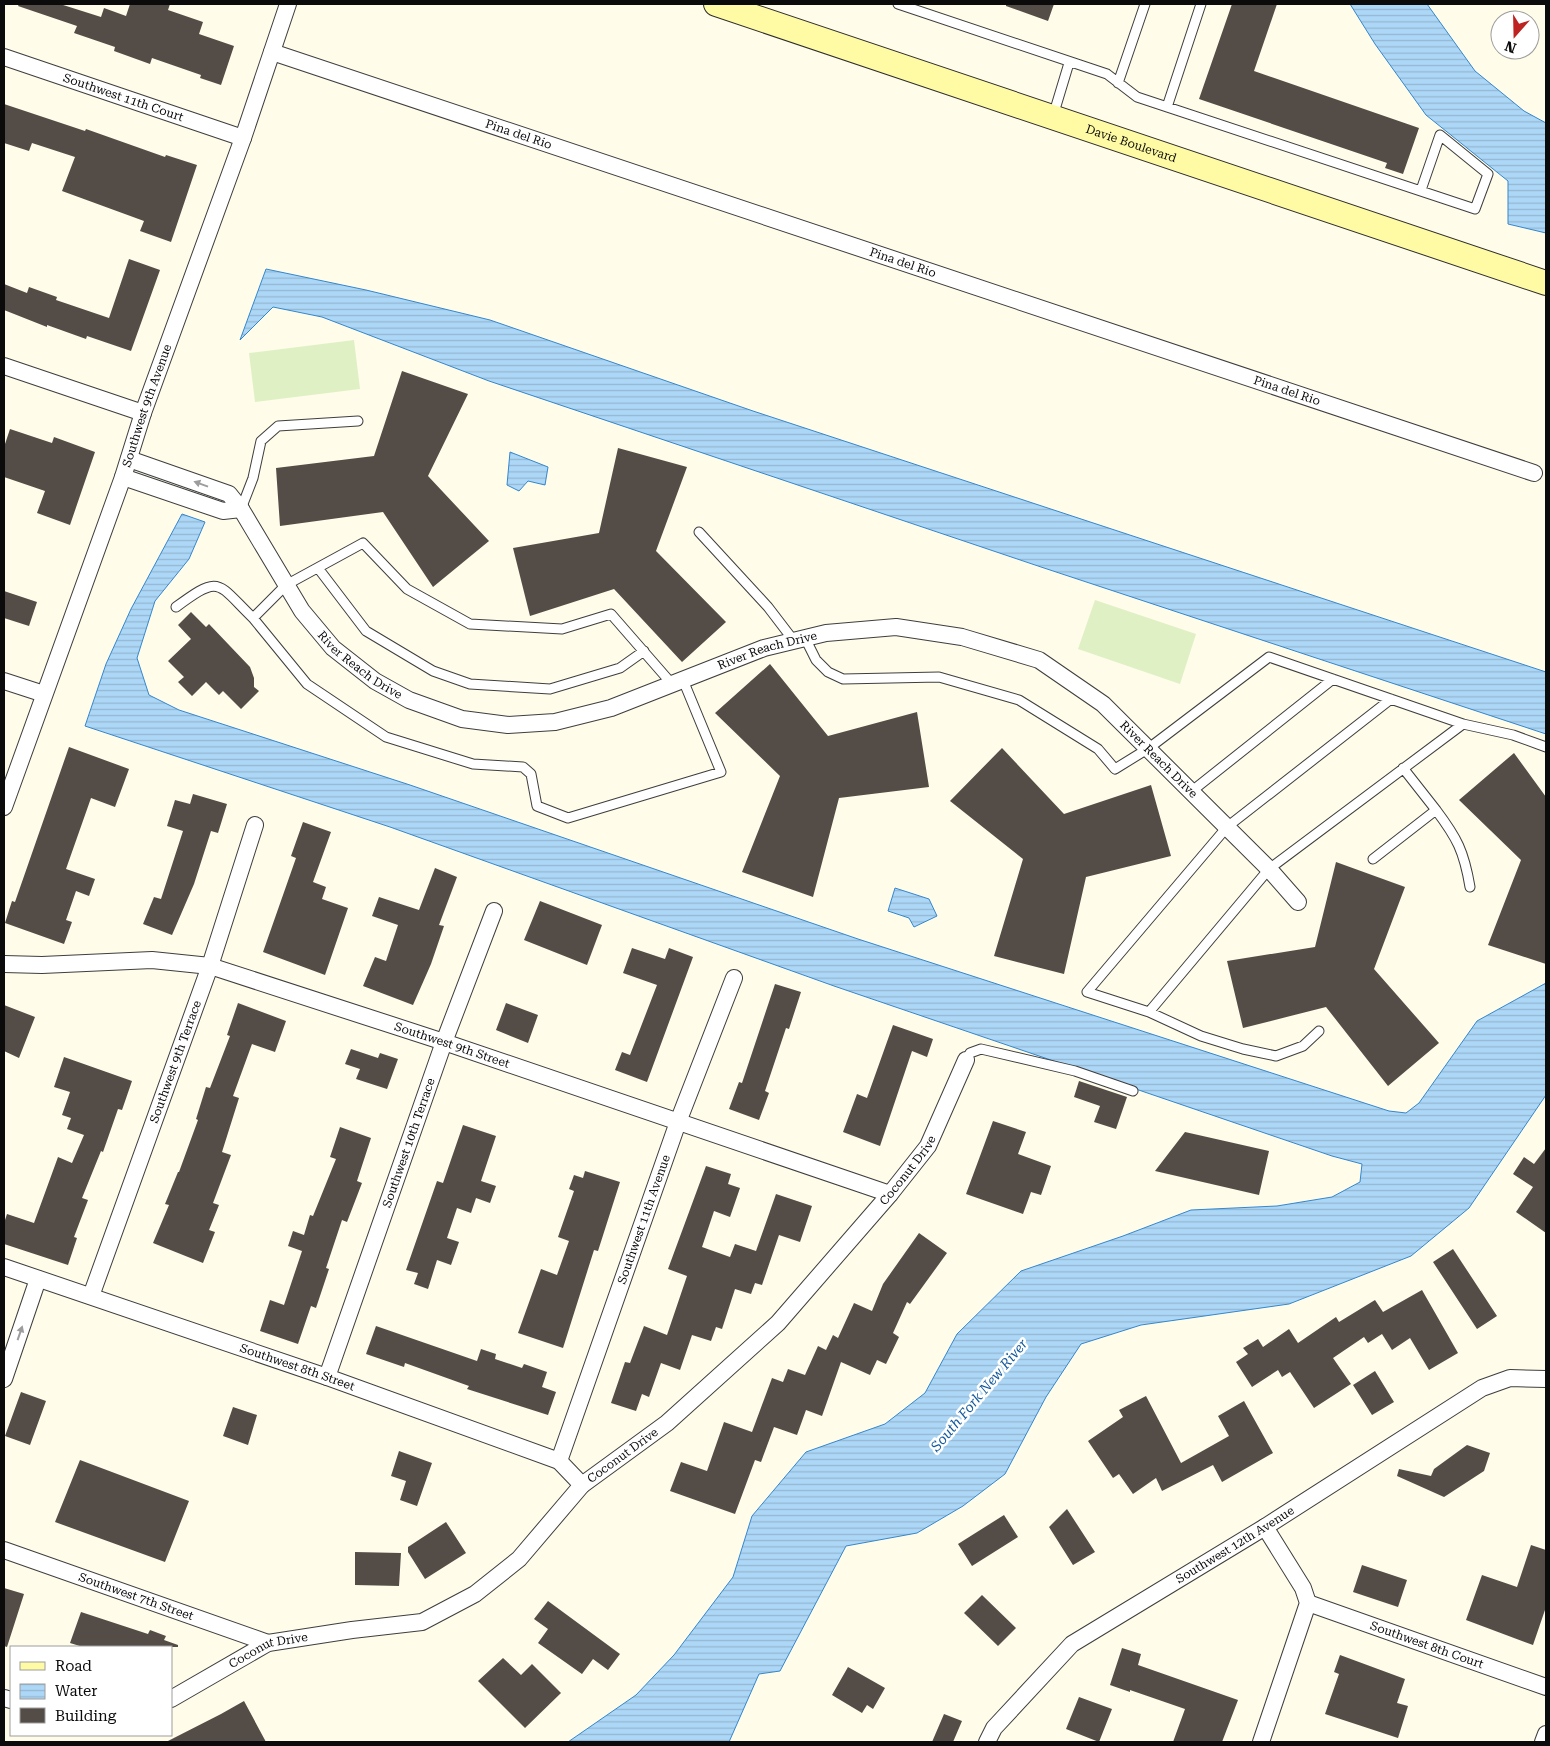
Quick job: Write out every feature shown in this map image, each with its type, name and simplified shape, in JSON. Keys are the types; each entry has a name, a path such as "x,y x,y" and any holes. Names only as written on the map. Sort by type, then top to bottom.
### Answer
{"main road":[{"name":"Davie Boulevard","path":"716,4 1546,283"}],"street":[{"name":"Southwest 9th Avenue","path":"4,807 123,477 143,413 243,138 288,4"},
{"name":"Pina del Rio","path":"272,52 1534,473"},
{"name":"Southwest 11th Court","path":"4,57 243,138"},
{"path":"4,366 143,413"},
{"name":"River Reach Drive","path":"129,459 229,494 241,509 302,611 333,648 375,680 409,700 462,719 508,725 555,722 611,708 764,648 826,633 896,627 962,637 1040,660 1104,704 1269,869 1298,902"},
{"path":"123,477 223,511 241,509"},
{"path":"4,680 44,694"},
{"name":"Southwest 9th Terrace","path":"91,1296 210,966 255,825"},
{"name":"Southwest 10th Terrace","path":"327,1377 444,1042 494,912"},
{"name":"Southwest 9th Street","path":"4,964 42,965 152,960 210,966 444,1042 890,1194"},
{"name":"Southwest 11th Avenue","path":"559,1461 678,1122 734,978"},
{"name":"Coconut Drive","path":"172,1699 268,1644 352,1630 422,1622 475,1594 519,1559 582,1485 667,1423 778,1323 890,1194 928,1146 966,1060"},
{"name":"Southwest 8th Street","path":"4,1267 327,1377 559,1461 582,1485"},
{"path":"4,1379 38,1279"},
{"name":"Southwest 12th Avenue","path":"987,1742 994,1728 1072,1644 1265,1527 1482,1388 1510,1378 1546,1379"},
{"path":"1261,1742 1308,1604 1303,1588 1265,1527"},
{"name":"Southwest 7th Street","path":"4,1550 268,1644"},
{"name":"Southwest 8th Court","path":"1308,1604 1546,1687"},
{"path":"1543,1742 1546,1734"}],"lane":[{"path":"898,4 1069,63 1107,74 1137,97 1167,107 1476,208 1488,174 1440,135 1421,190"},
{"path":"1118,82 1146,4"},
{"path":"1167,107 1201,4"},
{"path":"1053,116 1069,63"},
{"path":"241,509 253,478 261,440 278,426 358,421"},
{"path":"699,532 800,639 828,672 843,679 939,677 1019,700 1098,749 1115,769 1148,748 1269,657 1463,724 1513,735 1546,747"},
{"path":"176,607 203,586 213,585 221,587 253,618 307,684 386,737 473,764 523,767 532,774 537,806 568,818 721,772 677,682 644,651 611,614 562,629 470,624 407,589 363,543 286,586 253,618"},
{"path":"318,568 366,631 433,671 470,684 550,689 620,668 644,651"},
{"path":"1192,792 1333,679"},
{"path":"1319,1031 1303,1046 1276,1056 1243,1049 1201,1036 1149,1012 1087,992 1227,827 1391,699"},
{"path":"1149,1012 1269,869 1463,724"},
{"path":"1403,768 1457,839 1464,857 1470,887"},
{"path":"1373,859 1436,810"},
{"path":"966,1060 970,1053 981,1049 1075,1071 1133,1091"}],"green space":[{"path":"354,340 360,389 255,402 249,353"},
{"path":"1095,600 1196,634 1180,684 1078,649"}],"water":[{"path":"1350,4 1427,4 1475,71 1524,111 1546,123 1546,233 1508,224 1508,181 1426,115 1375,44"},
{"path":"266,269 366,290 490,320 753,411 1546,672 1546,734 1041,567 489,381 322,317 273,307 240,340"},
{"path":"510,452 548,467 545,485 528,481 519,491 507,485"},
{"name":"South Fork New River","path":"182,514 205,522 189,559 155,601 137,658 149,695 179,710 410,785 858,939 1389,1111 1406,1113 1419,1103 1477,1021 1546,983 1546,1095 1469,1208 1411,1256 1289,1304 1141,1325 1081,1344 1046,1397 1005,1474 963,1506 917,1533 846,1546 780,1671 759,1674 729,1742 568,1742 636,1695 674,1655 733,1577 752,1516 806,1452 885,1424 925,1393 957,1334 1021,1271 1123,1236 1191,1210 1277,1206 1332,1197 1360,1182 1362,1164 1332,1156 834,986 390,827 85,726 106,664 131,609"},
{"path":"895,888 929,899 937,916 914,927 909,918 888,911"}],"building":[{"path":"19,4 60,4 101,17 104,8 126,16 130,4 170,4 168,10 203,22 199,34 234,46 221,85 200,78 201,75 152,58 150,64 114,51 115,47 74,33 77,26 18,6"},
{"path":"1006,4 1054,4 1048,21 1006,6"},
{"path":"1232,4 1277,4 1254,71 1419,128 1403,174 1385,168 1387,163 1199,99"},
{"path":"4,104 85,131 86,129 165,157 166,155 197,165 171,242 140,231 144,221 62,191 75,157 32,143 29,151 4,143"},
{"path":"129,259 160,270 131,351 87,336 86,339 47,325 47,327 4,310 4,284 27,293 29,287 57,297 56,300 109,318"},
{"path":"402,371 468,394 428,476 489,541 433,587 383,512 280,526 276,468 374,456"},
{"path":"10,429 52,443 54,437 95,452 70,525 37,513 45,491 4,477 4,447"},
{"path":"618,448 687,467 656,551 726,622 682,662 614,589 530,616 513,548 599,533"},
{"path":"4,591 37,602 29,626 4,618"},
{"path":"191,612 206,627 209,624 250,667 254,678 254,687 259,691 241,709 223,691 219,695 206,682 192,696 178,682 184,677 168,661 191,639 178,625"},
{"path":"770,664 828,736 917,712 929,787 839,798 813,897 742,872 780,776 715,713"},
{"path":"69,747 129,769 115,807 91,798 66,869 95,879 89,896 76,891 66,920 72,922 64,944 5,923 12,901 15,902"},
{"path":"1002,748 1064,814 1151,785 1171,856 1086,877 1064,974 994,956 1023,859 950,801"},
{"path":"1514,753 1546,797 1546,964 1488,945 1521,860 1459,800"},
{"path":"193,794 227,804 218,833 211,831 194,884 172,935 143,924 154,897 161,899 183,831 167,826 175,800 190,804"},
{"path":"303,822 331,832 313,882 326,887 322,899 348,908 325,975 263,952 296,858 291,856"},
{"path":"1336,862 1405,887 1374,969 1439,1043 1388,1086 1326,1007 1243,1028 1227,961 1315,947"},
{"path":"435,868 457,877 439,925 444,926 431,964 413,1005 363,986 375,957 386,961 398,925 372,916 379,897 419,910"},
{"path":"540,901 602,925 587,965 524,940"},
{"path":"632,948 665,959 669,948 693,957 647,1082 615,1070 622,1052 630,1055 657,985 623,973"},
{"path":"775,984 801,992 789,1029 786,1028 765,1091 769,1093 759,1120 729,1109 739,1082 742,1083"},
{"path":"238,1003 286,1021 275,1052 252,1044 233,1096 239,1098 222,1152 231,1155 213,1203 219,1205 209,1230 215,1232 203,1263 153,1243 169,1205 165,1204 198,1120 196,1119 206,1087 210,1088 230,1036 227,1035"},
{"path":"506,1003 538,1015 528,1043 496,1030"},
{"path":"4,1005 35,1017 19,1058 4,1051"},
{"path":"893,1025 933,1039 927,1057 912,1051 880,1146 843,1132 857,1094 867,1098"},
{"path":"351,1049 378,1058 380,1053 398,1059 387,1089 356,1079 360,1069 345,1064"},
{"path":"64,1057 132,1081 122,1110 118,1109 103,1152 101,1151 82,1198 88,1200 74,1237 77,1238 68,1265 4,1244 4,1223 7,1214 34,1223 58,1157 72,1163 84,1135 67,1129 71,1118 62,1115 70,1092 54,1087"},
{"path":"1079,1081 1127,1097 1116,1129 1094,1122 1100,1106 1074,1097"},
{"path":"993,1121 1026,1132 1018,1154 1051,1166 1041,1195 1031,1192 1023,1214 966,1194"},
{"path":"463,1125 496,1136 481,1181 496,1186 490,1203 476,1198 471,1213 457,1208 447,1238 459,1242 451,1265 437,1260 428,1289 414,1284 418,1273 406,1270 437,1181 443,1183"},
{"path":"340,1127 371,1138 357,1181 362,1183 347,1222 342,1220 326,1268 329,1269 316,1308 311,1306 298,1344 260,1331 270,1300 284,1305 302,1251 288,1246 293,1231 304,1235 310,1215 313,1216 336,1159 330,1157"},
{"path":"1185,1132 1269,1151 1259,1195 1155,1171"},
{"path":"1546,1148 1546,1233 1516,1212 1533,1187 1513,1174 1524,1157 1534,1164"},
{"path":"706,1166 731,1174 728,1184 740,1188 730,1217 714,1211 702,1247 730,1257 735,1244 756,1251 776,1194 812,1206 800,1242 779,1235 762,1285 755,1283 751,1294 735,1289 722,1329 716,1327 711,1341 692,1335 680,1370 661,1363 649,1397 642,1394 636,1411 611,1403 625,1362 630,1363 644,1326 667,1335 687,1276 668,1269"},
{"path":"585,1171 620,1182 598,1251 594,1250 563,1348 518,1333 541,1269 557,1275 569,1241 558,1237 574,1191 569,1189 574,1175 583,1178"},
{"path":"919,1233 947,1253 910,1304 907,1302 893,1333 899,1337 886,1364 877,1360 870,1375 841,1362 822,1416 806,1410 797,1435 774,1427 761,1462 755,1460 735,1514 670,1491 681,1462 707,1471 724,1422 752,1432 772,1378 783,1382 788,1369 805,1375 818,1346 826,1350 833,1335 838,1338 854,1303 872,1311 883,1284"},
{"path":"1453,1249 1497,1316 1477,1329 1433,1262"},
{"path":"1422,1290 1458,1353 1429,1370 1410,1338 1392,1350 1382,1334 1368,1343 1364,1337 1333,1358 1351,1384 1314,1408 1290,1372 1282,1377 1278,1370 1252,1387 1236,1362 1248,1354 1243,1348 1258,1339 1263,1347 1289,1329 1298,1343 1336,1317 1339,1322 1375,1300 1383,1312"},
{"path":"376,1326 477,1361 481,1349 496,1354 495,1359 522,1368 524,1364 547,1372 542,1387 556,1392 548,1415 467,1389 469,1386 405,1363 404,1367 366,1354"},
{"path":"1375,1371 1394,1402 1372,1415 1353,1385"},
{"path":"21,1392 46,1401 30,1445 5,1436"},
{"path":"1146,1396 1181,1463 1229,1436 1218,1416 1244,1401 1273,1453 1222,1482 1213,1465 1162,1491 1156,1478 1133,1494 1119,1474 1113,1478 1088,1441 1123,1417 1119,1410"},
{"path":"233,1407 257,1415 248,1445 223,1436"},
{"path":"1467,1445 1490,1453 1484,1471 1444,1497 1397,1476 1399,1469 1431,1476 1434,1469"},
{"path":"399,1451 432,1463 417,1506 400,1500 406,1481 391,1476"},
{"path":"80,1460 189,1501 165,1562 55,1522"},
{"path":"1067,1509 1095,1552 1073,1565 1049,1527"},
{"path":"1004,1515 1018,1537 972,1566 958,1544"},
{"path":"446,1522 466,1553 425,1579 408,1552 408,1547"},
{"path":"1531,1545 1546,1550 1546,1607 1533,1645 1466,1620 1482,1575 1517,1587"},
{"path":"355,1552 401,1553 399,1586 355,1585"},
{"path":"1362,1565 1407,1580 1398,1607 1353,1592"},
{"path":"4,1588 24,1594 7,1647 4,1646"},
{"path":"982,1595 1016,1628 998,1646 964,1613"},
{"path":"548,1601 620,1654 608,1670 593,1659 582,1674 538,1643 548,1629 534,1619"},
{"path":"81,1612 148,1634 150,1630 166,1636 164,1640 178,1645 178,1647 80,1646 70,1643"},
{"path":"1122,1648 1141,1654 1138,1665 1238,1700 1222,1742 1173,1742 1185,1709 1110,1685"},
{"path":"1340,1655 1405,1679 1397,1703 1408,1706 1398,1738 1325,1714 1339,1674 1334,1672"},
{"path":"503,1658 521,1675 532,1664 561,1693 525,1728 478,1681"},
{"path":"848,1667 885,1688 873,1709 867,1705 862,1713 832,1695"},
{"path":"1079,1697 1112,1709 1099,1742 1066,1729"},
{"path":"244,1701 266,1742 166,1742 221,1714"},
{"path":"944,1714 962,1721 953,1742 932,1742"}]}
